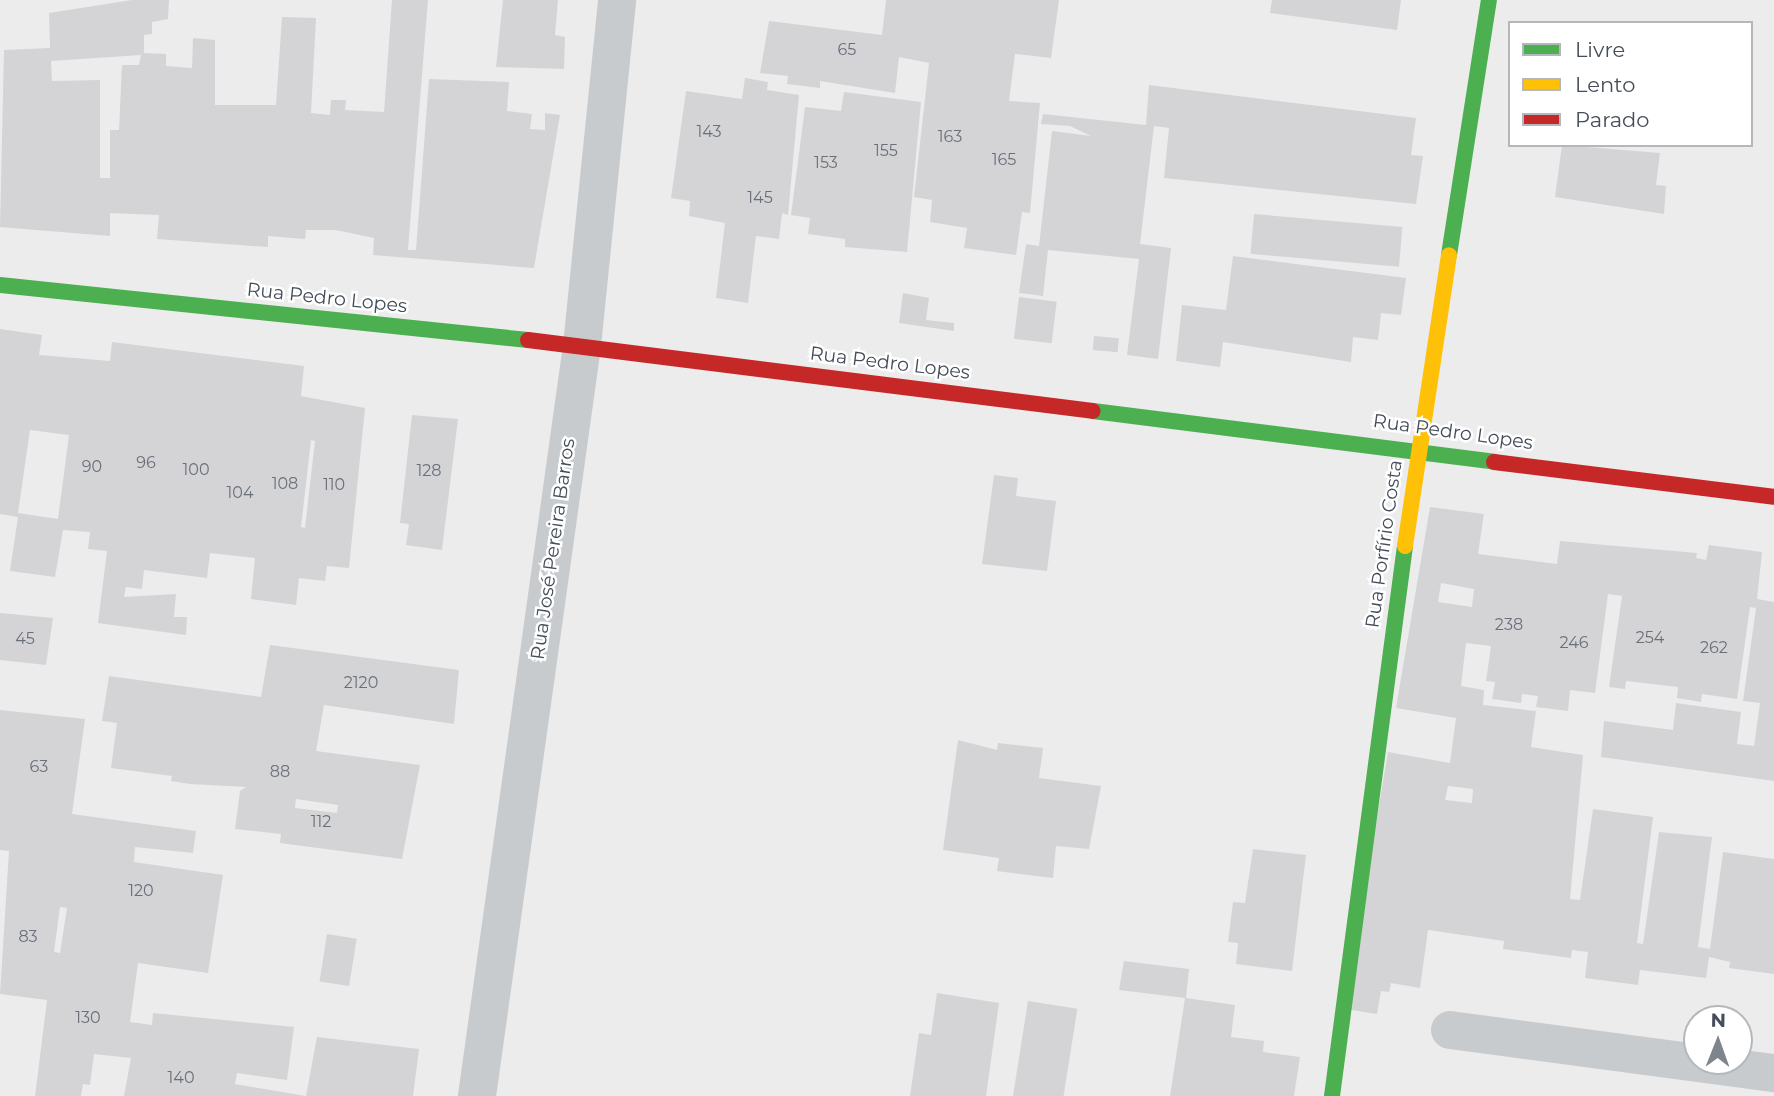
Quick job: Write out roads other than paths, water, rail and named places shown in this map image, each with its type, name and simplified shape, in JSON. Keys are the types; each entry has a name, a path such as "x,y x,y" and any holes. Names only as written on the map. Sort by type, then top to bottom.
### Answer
{"street":[{"name":"Rua José Pereira Barros","path":"477,1096 582,346 617,0"},
{"name":"Rua Porfírio Costa","path":"1332,1096 1418,449 1489,0"},
{"name":"Rua Pedro Lopes","path":"0,285 582,346 1418,449 1774,497"},
{"path":"1450,1030 1774,1073"}]}
